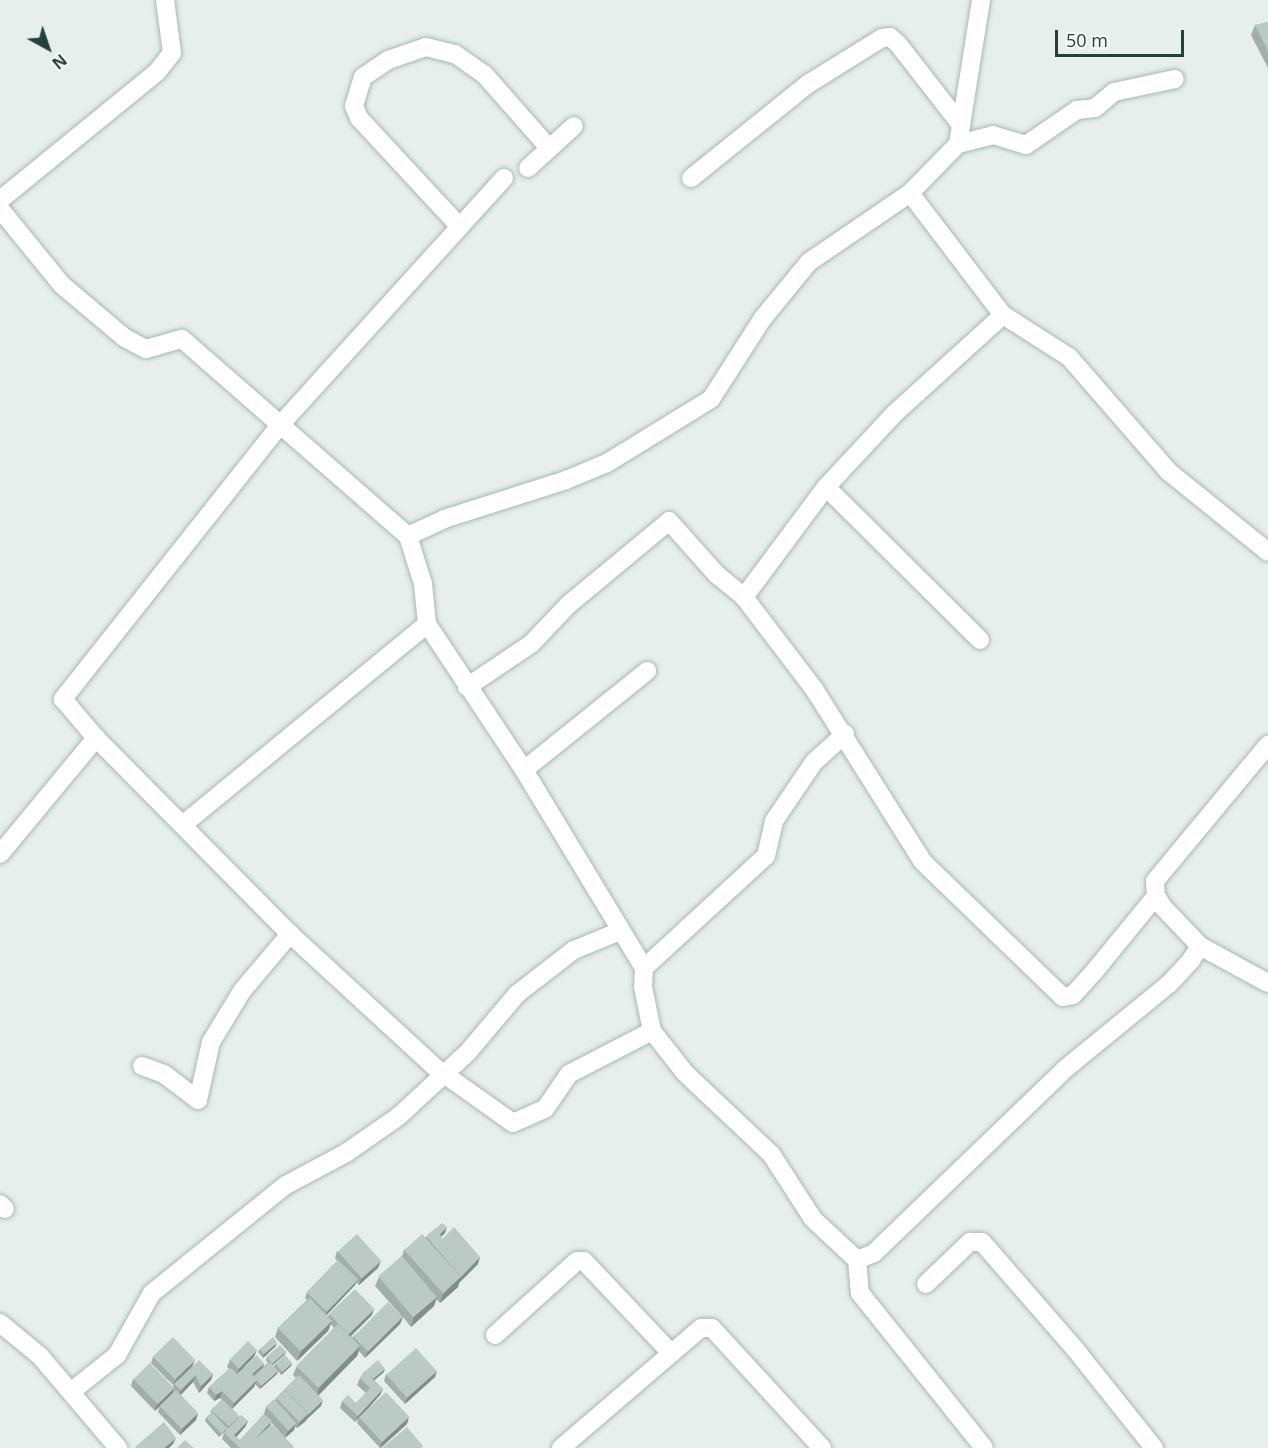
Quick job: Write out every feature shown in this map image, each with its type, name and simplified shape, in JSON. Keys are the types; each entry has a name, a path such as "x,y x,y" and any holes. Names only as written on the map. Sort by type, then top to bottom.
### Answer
{"street":[{"path":"0,200 157,72 172,53 165,0"},
{"path":"958,144 981,0"},
{"path":"691,178 808,84 882,38 890,37 898,44 961,125"},
{"path":"459,226 359,117 354,106 363,76 388,60 426,47 455,54 484,74 549,148"},
{"path":"408,536 444,519 566,480 608,462 711,399 763,318 809,262 910,193 958,144 993,135 1026,145 1077,110 1095,108 1114,92 1175,78"},
{"path":"528,168 574,126"},
{"path":"504,178 280,425 64,695 65,704 96,738 184,823 290,934 443,1074 513,1123 545,1109 569,1074 652,1031"},
{"path":"910,193 1003,315 1069,357 1169,472 1268,552"},
{"path":"0,209 62,285 125,338 146,349 182,339 408,536 423,584 428,624 467,687 524,770 644,968 643,987 652,1031 685,1073 771,1154 813,1219 857,1260 860,1293 984,1448"},
{"path":"744,597 826,487 895,413 1003,315"},
{"path":"826,487 980,640"},
{"path":"467,687 531,644 568,605 669,521 716,574 744,597 845,734 923,862 1063,997 1072,994 1094,973 1156,896"},
{"path":"184,823 428,624"},
{"path":"524,770 647,671"},
{"path":"644,968 766,856 774,820 814,762 845,734"},
{"path":"0,854 96,738"},
{"path":"1268,745 1155,881 1156,896 1200,946 1268,983"},
{"path":"72,1390 117,1355 152,1293 286,1185 346,1153 399,1116 468,1052 517,994 574,950 621,931"},
{"path":"142,1066 164,1074 198,1100 211,1042 242,991 290,934"},
{"path":"857,1260 874,1253 1065,1069 1169,984 1200,946"},
{"path":"926,1284 970,1242 982,1242 1075,1349 1154,1448"},
{"path":"495,1335 577,1261 584,1261 670,1352"},
{"path":"0,1323 40,1356 72,1390 118,1448"},
{"path":"561,1448 700,1328 712,1328 822,1448"}],"building":[{"path":"1268,22 1268,51 1255,25"},
{"path":"442,1223 447,1227 440,1234 442,1239 454,1227 480,1257 461,1277 426,1236"},
{"path":"357,1234 381,1261 362,1278 338,1251"},
{"path":"422,1234 461,1277 443,1293 404,1250"},
{"path":"402,1256 437,1297 413,1317 378,1276"},
{"path":"338,1260 358,1279 327,1312 307,1292"},
{"path":"355,1289 374,1309 349,1334 329,1314"},
{"path":"310,1298 332,1321 301,1352 278,1329"},
{"path":"388,1302 403,1317 368,1351 353,1337"},
{"path":"338,1324 360,1346 318,1388 296,1366"},
{"path":"173,1337 195,1360 175,1379 153,1356"},
{"path":"273,1337 277,1343 264,1354 260,1349"},
{"path":"248,1341 257,1350 239,1369 230,1359"},
{"path":"280,1345 286,1352 272,1364 266,1357"},
{"path":"416,1348 437,1371 407,1398 386,1375"},
{"path":"257,1355 264,1364 252,1374 246,1366"},
{"path":"285,1355 292,1363 282,1372 275,1364"},
{"path":"199,1360 213,1374 201,1386 196,1375 181,1390 174,1384"},
{"path":"378,1360 385,1369 373,1379 364,1372"},
{"path":"270,1362 278,1371 262,1386 254,1377"},
{"path":"150,1363 174,1388 158,1404 133,1379"},
{"path":"246,1366 257,1380 234,1403 222,1391 216,1395 209,1387 231,1368 237,1374"},
{"path":"365,1372 383,1389 358,1416 342,1401 348,1395 356,1403 370,1388 360,1378"},
{"path":"299,1375 323,1400 309,1414 285,1389"},
{"path":"176,1390 198,1413 182,1429 159,1406"},
{"path":"285,1390 308,1414 299,1422 276,1398"},
{"path":"386,1392 409,1417 382,1442 359,1417"},
{"path":"274,1399 297,1423 288,1431 266,1407"},
{"path":"223,1400 239,1416 229,1426 211,1410"},
{"path":"212,1412 227,1428 221,1434 206,1417"},
{"path":"264,1414 272,1421 254,1440 272,1424 293,1448 240,1448 224,1433 241,1415 248,1421 234,1435 240,1440"},
{"path":"164,1422 176,1438 164,1448 135,1447"},
{"path":"407,1427 423,1446 421,1448 382,1448"},
{"path":"185,1440 194,1448 177,1448"}]}
